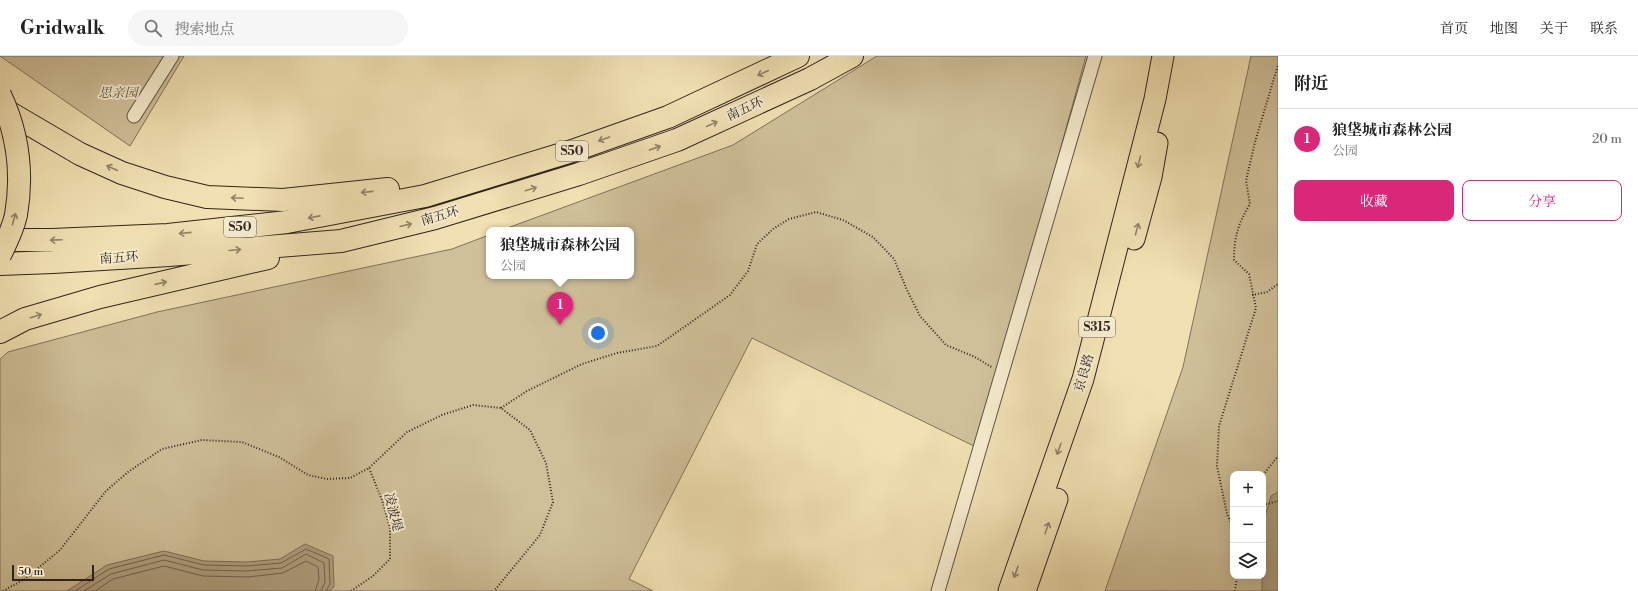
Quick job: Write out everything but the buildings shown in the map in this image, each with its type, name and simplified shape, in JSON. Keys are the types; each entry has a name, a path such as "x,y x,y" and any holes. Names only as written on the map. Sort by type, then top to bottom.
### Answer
{"highway":[{"name":"南五环","path":"0,240 52,240 168,235 286,222 425,196 572,151 668,117 798,56"},
{"name":"南五环","path":"0,264 169,255 341,241 435,218 579,174 677,140 810,79 852,56"},
{"path":"0,95 12,124 19,163 19,187 16,217 0,255"},
{"path":"0,107 80,154 122,173 165,187 206,197 283,200 475,180"},
{"path":"0,332 25,319 100,297 341,241"}],"main road":[{"name":"京良路","path":"1009,591 1084,379 1155,99 1163,56"},
{"name":"京良路","path":"1025,591 1094,385 1151,178 1172,56"}],"street":[{"path":"134,116 172,56"},
{"path":"938,591 1095,56"}],"path":[{"path":"1230,520 1227,514 1217,466 1218,426 1256,308 1252,295 1249,274 1234,260 1234,242 1240,220 1250,204 1246,181 1255,142 1278,65"},
{"path":"501,408 527,391 582,364 617,353 657,346 730,295 748,271 757,244 773,229 789,219 816,212 843,220 873,237 894,258 907,290 920,316 946,345 975,357 1002,374"},
{"path":"1252,295 1267,292 1278,284"},
{"path":"3,591 25,579 60,550 106,491 128,472 162,449 202,440 242,442 279,457 308,476 327,479 350,478 369,468 406,432 442,415 473,404 501,408 530,430 546,463 553,502 540,535 494,591"},
{"path":"1266,471 1278,456"},
{"name":"凌波堤","path":"351,591 373,576 390,559 390,528 382,500 369,468"},
{"path":"1266,504 1278,501"},
{"path":"1235,591 1237,579"}],"green space":[{"name":"思亲园","path":"0,56 184,56 130,146"},
{"path":"877,56 1086,56 978,448 752,338 629,579 653,591 0,591 0,359 8,352 157,312 452,249 486,236 486,279 634,279 634,227 510,227 733,145"},
{"path":"1251,56 1278,56 1278,591 1105,591 1183,367"}],"water":[{"path":"1278,492 1278,591 1262,591 1262,579 1266,579 1266,514 1271,496"},
{"path":"305,544 333,556 334,587 329,591 67,591 107,565 164,551 204,561 247,562 280,559"}],"place":[{"name":"狼垡城市森林公园","path":"560,325"}]}
